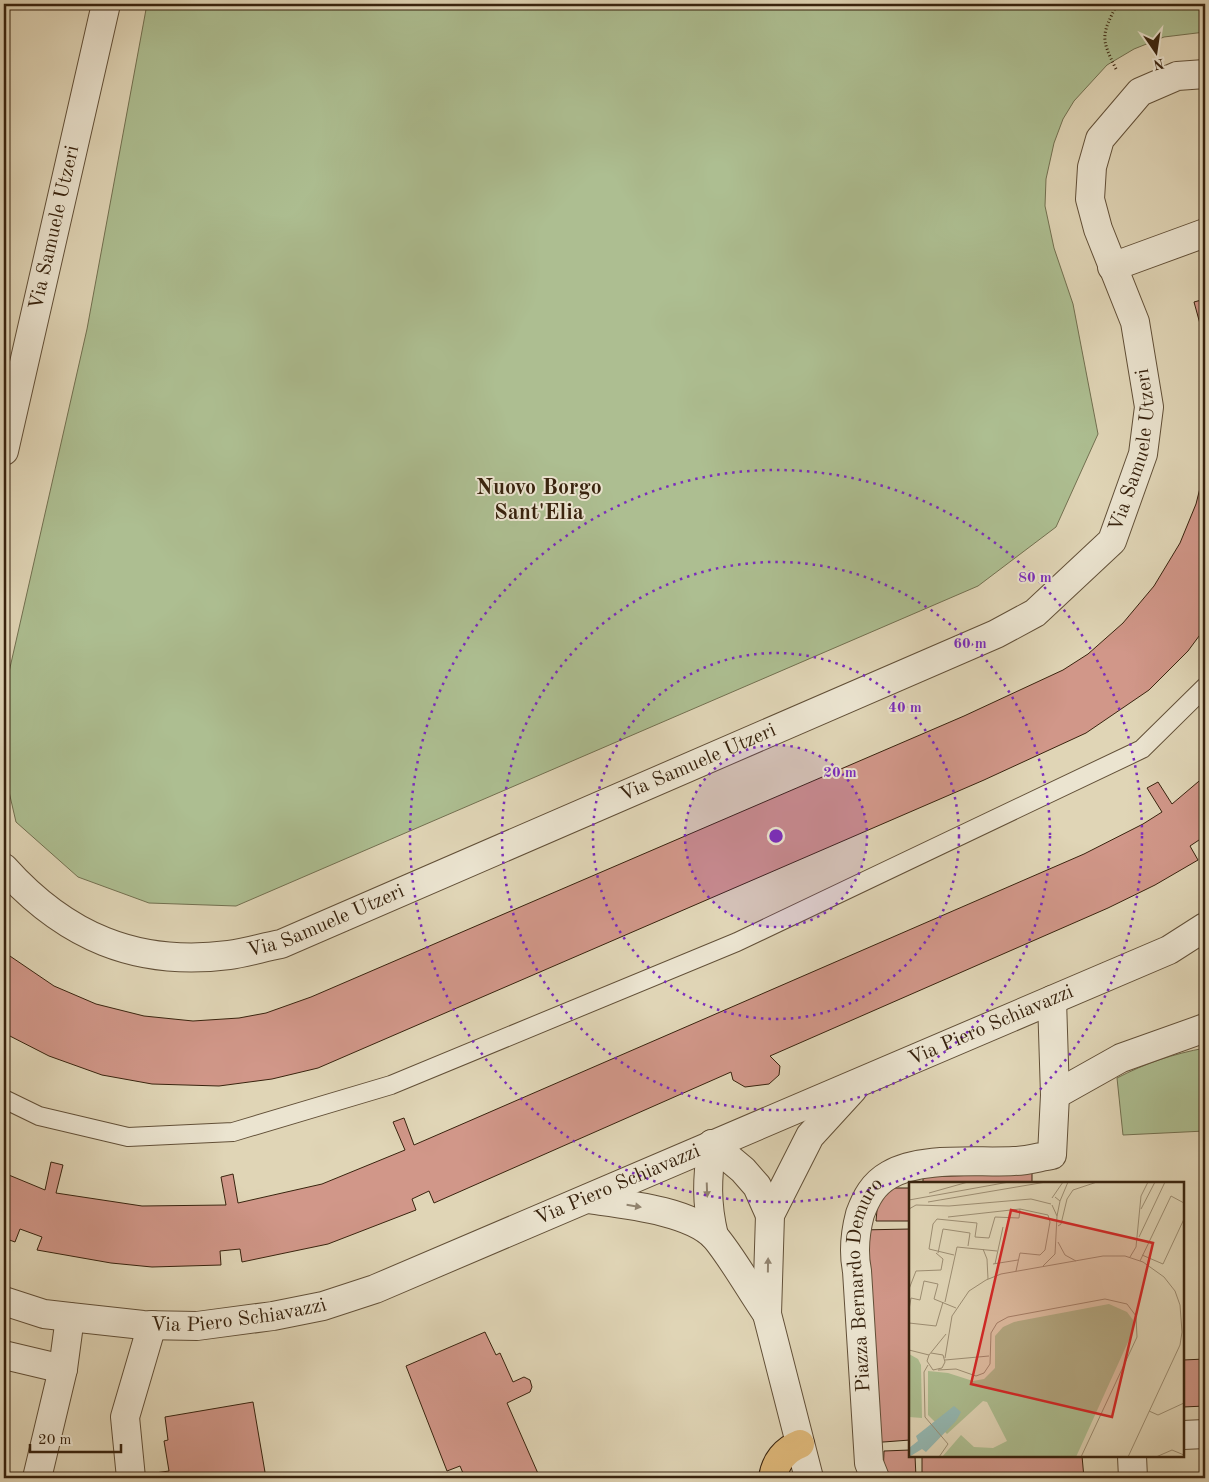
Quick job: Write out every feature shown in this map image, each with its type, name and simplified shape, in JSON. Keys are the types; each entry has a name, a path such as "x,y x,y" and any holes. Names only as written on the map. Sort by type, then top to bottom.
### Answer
{"highway":[{"path":"773,1478 774,1470 780,1460 788,1451 800,1444"}],"street":[{"name":"Via Samuele Utzeri","path":"4,451 106,4"},
{"name":"Via Samuele Utzeri","path":"4,868 26,892 59,919 94,939 129,950 182,958 230,955 281,944 1016,624 1035,613 1112,541 1143,454 1150,407 1135,322 1112,267 1090,199 1092,167 1100,139 1140,92 1177,76 1205,74"},
{"path":"1112,267 1205,233"},
{"name":"Via Piero Schiavazzi","path":"4,1301 44,1314 152,1325 197,1326 273,1316 322,1306 376,1289 1169,950 1205,927"},
{"name":"Piazza Bernardo Demuro","path":"875,1478 869,1463 857,1271 854,1254 856,1228 864,1201 874,1187 889,1174 924,1164 1016,1161 1052,1155 1055,1095 1052,1000"},
{"path":"1055,1095 1122,1058 1205,1028"},
{"path":"809,1478 767,1314 770,1215 810,1136 859,1082"},
{"path":"712,1144 743,1170 757,1186 770,1215"},
{"path":"712,1144 707,1183 708,1210 714,1236 767,1314"},
{"path":"585,1199 638,1206 690,1220 714,1236"},
{"path":"37,1478 62,1369 70,1317"},
{"path":"129,1476 125,1417 152,1325"},
{"path":"4,1355 62,1369"},
{"path":"1184,1435 1205,1434"},
{"path":"1132,1457 1133,1478"}],"lane":[{"path":"4,1099 38,1116 128,1136 233,1132 391,1085 737,942 1142,749 1205,687"}],"path":[{"path":"1116,69 1106,49 1103,32 1117,4"}],"green space":[{"path":"147,4 1205,4 1205,32 1164,37 1134,49 1107,65 1074,101 1063,119 1054,143 1046,179 1045,206 1054,248 1073,304 1098,434 1056,527 978,586 236,906 149,903 78,877 16,822 4,770 4,694 87,329"},
{"path":"1205,1048 1205,1131 1123,1135 1117,1078 1160,1060"}],"building":[{"path":"1205,299 1205,342 1194,302"},
{"path":"1205,468 1205,628 1188,651 1149,690 1086,733 984,780 318,1068 272,1079 219,1086 152,1084 102,1075 49,1056 4,1033 4,952 54,986 96,1004 144,1016 193,1021 239,1018 266,1013 311,997 964,716 1063,670 1088,654 1123,623 1154,586 1180,543 1196,504"},
{"path":"1205,776 1205,836 1190,846 1198,860 1155,885 1108,908 770,1056 780,1066 779,1075 769,1084 745,1087 733,1080 731,1072 434,1203 429,1191 412,1199 416,1210 328,1244 242,1262 240,1249 220,1251 221,1265 152,1267 111,1263 37,1250 42,1237 20,1229 15,1242 4,1238 4,1173 45,1190 51,1162 63,1165 56,1193 142,1206 226,1205 221,1177 233,1174 238,1203 322,1184 405,1150 393,1122 404,1118 414,1145 1084,854 1143,824 1162,812 1147,788 1158,782 1172,804"},
{"path":"1032,1173 1032,1182 923,1182 923,1177"},
{"path":"879,1188 909,1188 909,1221 876,1221"},
{"path":"909,1229 909,1440 870,1443 860,1230"},
{"path":"485,1332 496,1355 500,1353 513,1382 524,1377 530,1380 532,1387 530,1392 507,1403 540,1478 465,1478 460,1466 447,1471 406,1366"},
{"path":"1205,1359 1205,1406 1184,1407 1184,1360"},
{"path":"253,1402 266,1478 153,1478 155,1473 169,1471 164,1441 168,1440 165,1417"},
{"path":"909,1450 909,1457 915,1457 916,1477 883,1477 884,1451"},
{"path":"922,1457 1082,1457 1084,1478 922,1478"}],"district":[{"name":"Nuovo Borgo Sant'Elia","path":"539,500"}]}
